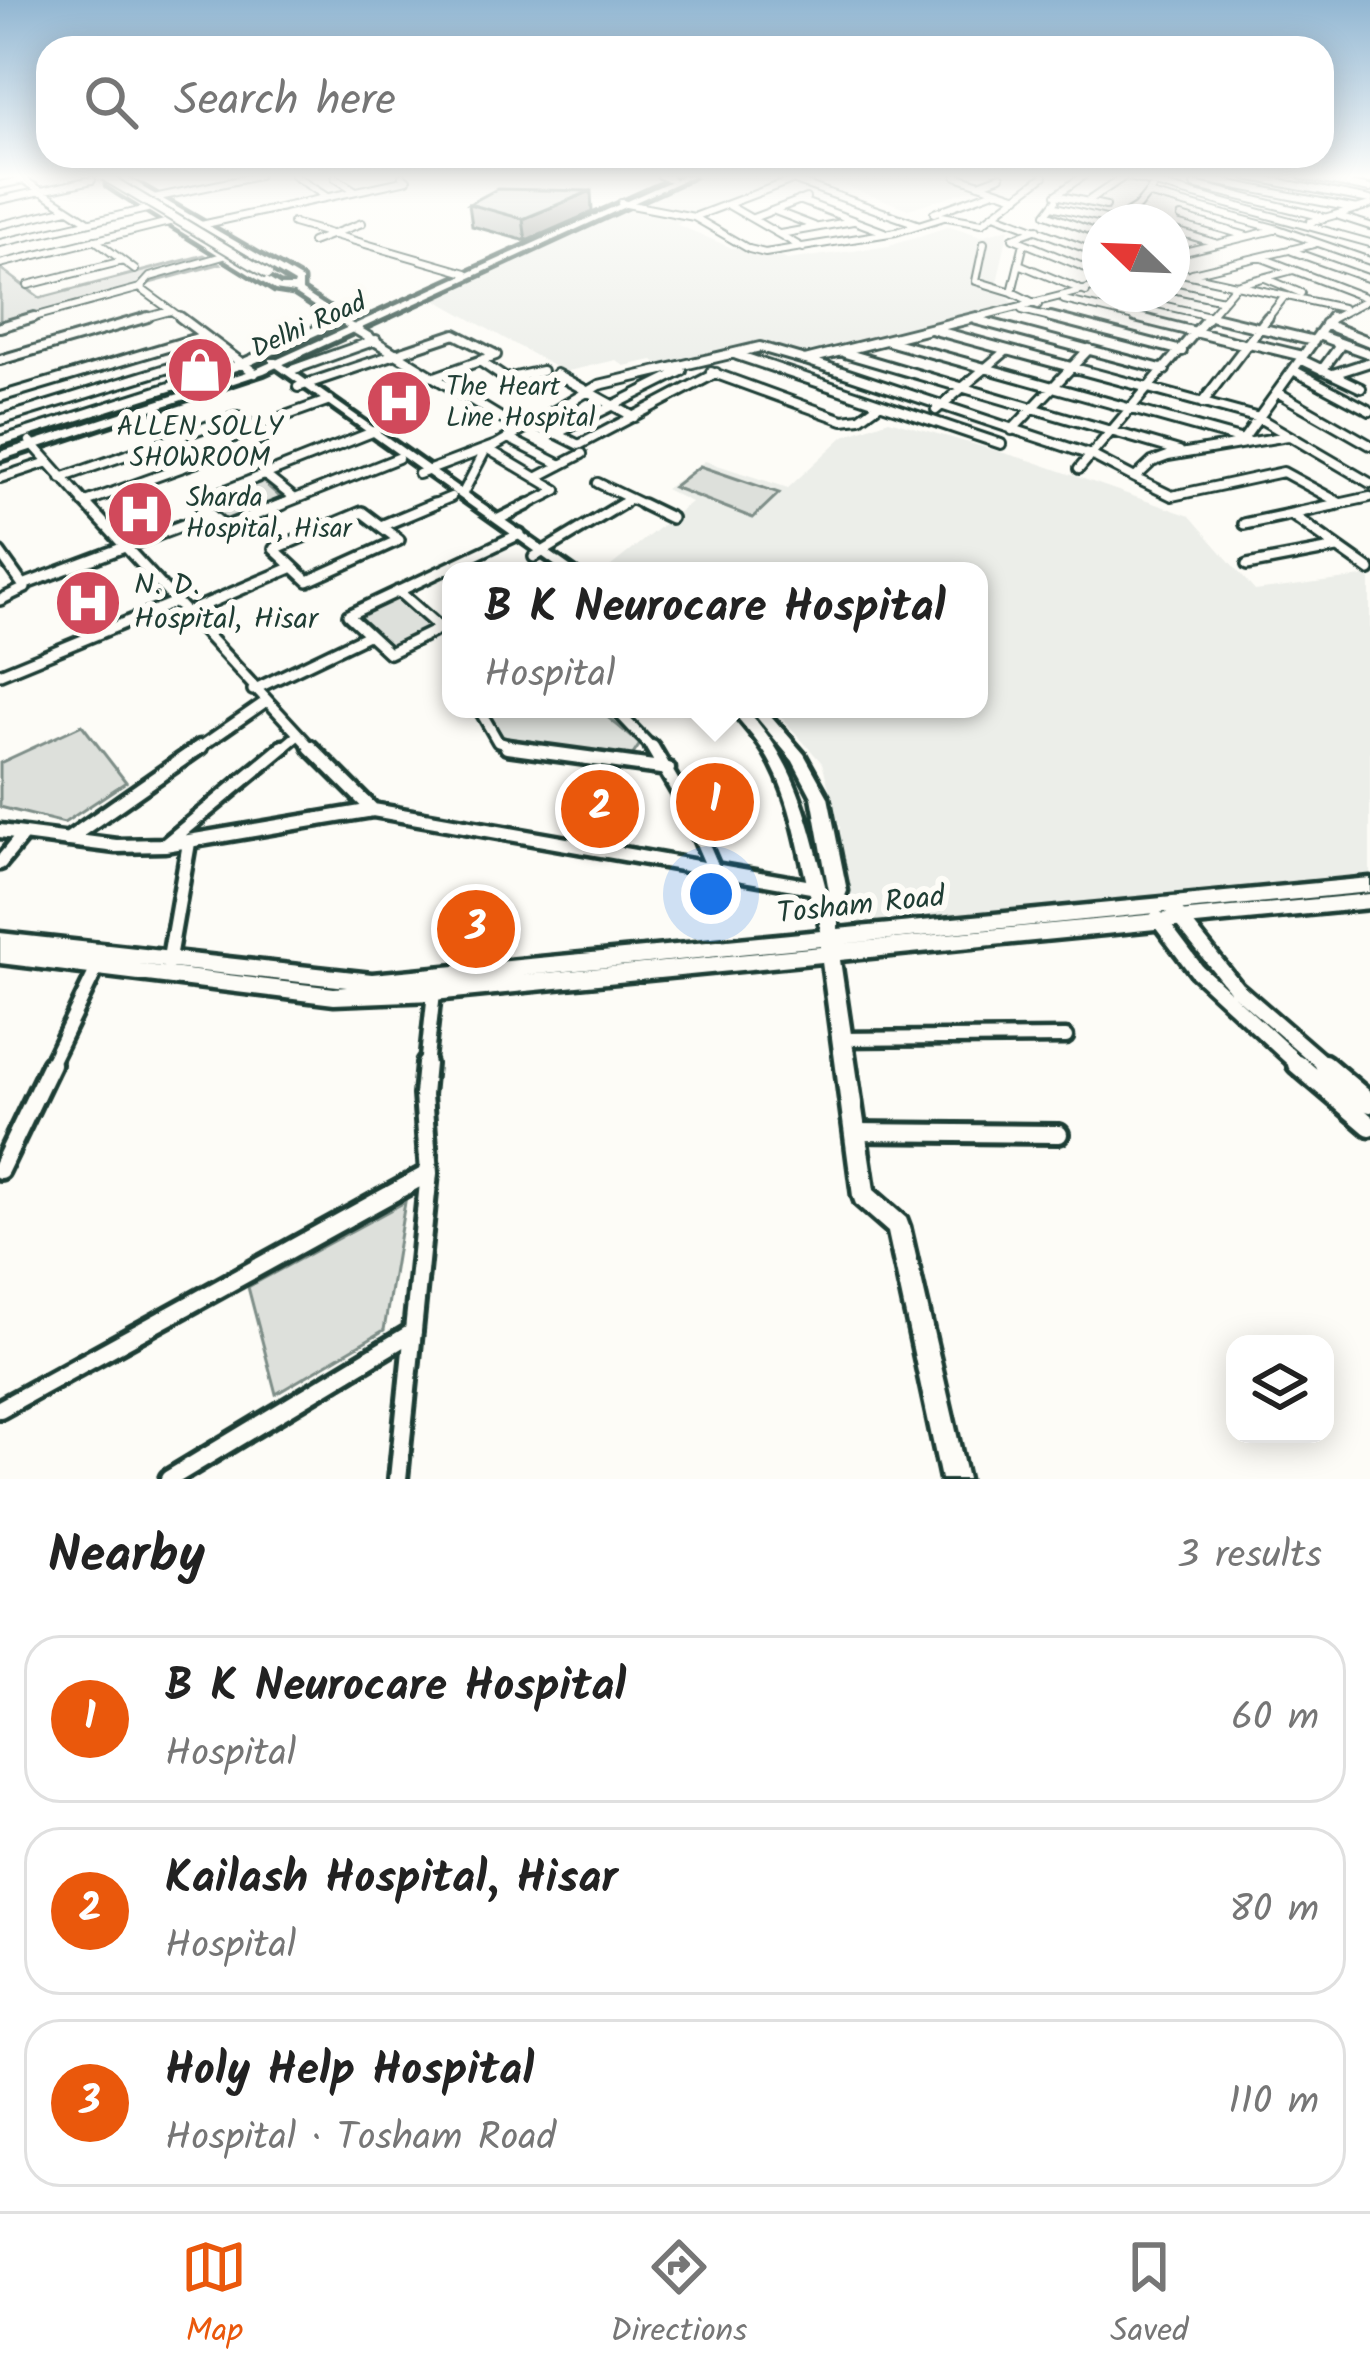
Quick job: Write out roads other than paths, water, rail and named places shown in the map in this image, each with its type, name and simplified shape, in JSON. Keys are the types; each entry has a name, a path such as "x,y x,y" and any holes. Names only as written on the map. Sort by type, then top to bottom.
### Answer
{"main road":[{"path":"206,245 278,288 298,291"},
{"path":"218,245 352,328"},
{"path":"235,245 299,282 298,291"},
{"name":"Delhi Road","path":"0,453 249,369 275,365 529,245"},
{"name":"Delhi Road","path":"352,328 533,245"},
{"path":"275,365 550,562"},
{"path":"371,433 398,458 425,472"},
{"path":"457,495 499,519 514,536"},
{"path":"746,718 771,745 794,790 817,888 829,914 840,1039 863,1196 898,1226 954,1479"},
{"path":"765,718 799,758 820,797 838,891 829,914"},
{"path":"807,838 829,837"},
{"name":"Tosham Road","path":"1166,915 1370,886"},
{"name":"Tosham Road","path":"0,941 334,996 434,992 830,947 1370,901"},
{"name":"Tosham Road","path":"0,955 98,966 372,982 830,947"}],"street":[{"path":"0,264 75,245"},
{"path":"101,245 135,270"},
{"path":"371,245 466,273"},
{"path":"744,245 757,252 819,245"},
{"path":"797,245 802,248"},
{"path":"984,245 976,281 1037,305"},
{"path":"1012,292 1024,245"},
{"path":"1029,245 1082,267"},
{"path":"1190,273 1310,245"},
{"path":"1324,245 1370,261"},
{"path":"1289,250 1370,279"},
{"path":"0,327 140,288 146,279 223,256"},
{"path":"1261,257 1370,298"},
{"path":"28,285 123,262"},
{"path":"1019,264 1082,286"},
{"path":"1079,469 1236,285 1293,270"},
{"path":"1190,275 1342,308"},
{"path":"1265,278 1331,306"},
{"path":"140,288 249,369"},
{"path":"1190,293 1222,300"},
{"path":"805,360 1082,294"},
{"path":"1202,403 1285,296"},
{"path":"1242,442 1325,324 1342,308 1370,298"},
{"path":"1061,300 1302,358 1365,386"},
{"path":"1020,309 1182,351"},
{"path":"0,360 170,311"},
{"path":"1190,312 1335,341 1370,358"},
{"path":"976,319 1166,370"},
{"path":"1325,324 1370,342"},
{"path":"0,441 249,369 326,326"},
{"path":"352,328 519,429"},
{"path":"931,329 1258,418 1370,483"},
{"path":"1357,337 1370,332"},
{"path":"303,386 457,334 496,355 435,377"},
{"path":"0,397 204,336"},
{"path":"275,365 376,340"},
{"path":"886,340 1242,442"},
{"path":"1322,370 1337,352 1335,341"},
{"path":"425,472 486,450 581,392 764,347 1091,455 1169,496 1286,472 1340,503"},
{"path":"925,420 1007,350"},
{"path":"1012,430 1089,350"},
{"path":"0,420 224,351"},
{"path":"842,352 1187,454"},
{"path":"734,354 1001,444"},
{"path":"1332,374 1370,358"},
{"path":"481,362 506,379 542,371"},
{"path":"556,434 693,365 842,420 860,418 878,405"},
{"path":"1293,370 1370,411"},
{"path":"531,421 580,445 716,373"},
{"path":"556,374 581,392 634,417"},
{"path":"1341,396 1365,386"},
{"path":"1277,392 1370,445"},
{"path":"257,426 326,402"},
{"path":"61,478 237,416 269,437 83,503"},
{"path":"1355,436 1370,430"},
{"path":"371,433 196,501 225,527 398,458"},
{"path":"1136,478 1152,462 1288,436"},
{"path":"508,438 561,465"},
{"path":"32,443 183,614 373,810"},
{"path":"486,450 557,490 499,519"},
{"path":"381,526 457,495 486,450"},
{"path":"536,478 582,454"},
{"path":"0,478 48,462"},
{"path":"265,475 295,499"},
{"path":"598,483 671,518"},
{"path":"1244,524 1370,497"},
{"path":"539,554 630,499"},
{"path":"359,513 381,526 399,540 310,580 274,549 359,513"},
{"path":"1291,514 1370,570"},
{"path":"23,585 210,515"},
{"path":"458,562 514,536"},
{"path":"1247,565 1337,548"},
{"path":"0,553 23,585 22,592 0,600"},
{"path":"183,614 293,566"},
{"path":"442,570 348,615 389,653 442,627"},
{"path":"398,590 442,622"},
{"path":"0,674 173,603"},
{"path":"254,690 368,635"},
{"path":"68,840 266,702"},
{"path":"484,718 497,742 509,748 668,769"},
{"path":"626,718 668,769 713,868"},
{"path":"165,845 298,735"},
{"path":"0,831 116,846 165,845 373,810 838,891"},
{"path":"0,863 22,835"},
{"path":"167,967 189,843"},
{"path":"1166,915 1219,971 1370,1103"},
{"path":"1166,915 1213,986 1370,1126"},
{"path":"0,1170 98,966"},
{"path":"398,1479 429,1173 424,1095 434,992"},
{"path":"840,1039 1066,1037"},
{"path":"855,1132 1059,1134"},
{"path":"0,1409 429,1173"},
{"path":"169,1479 413,1333"}],"place":[{"name":"ALLEN SOLLY SHOWROOM","path":"200,370"},
{"name":"The Heart Line Hospital","path":"399,403"},
{"name":"Sharda Hospital, Hisar","path":"140,514"},
{"name":"N. D. Hospital, Hisar","path":"88,603"},
{"name":"B K Neurocare Hospital","path":"715,802"},
{"name":"Kailash Hospital, Hisar","path":"600,809"},
{"name":"Holy Help Hospital","path":"476,929"}]}
